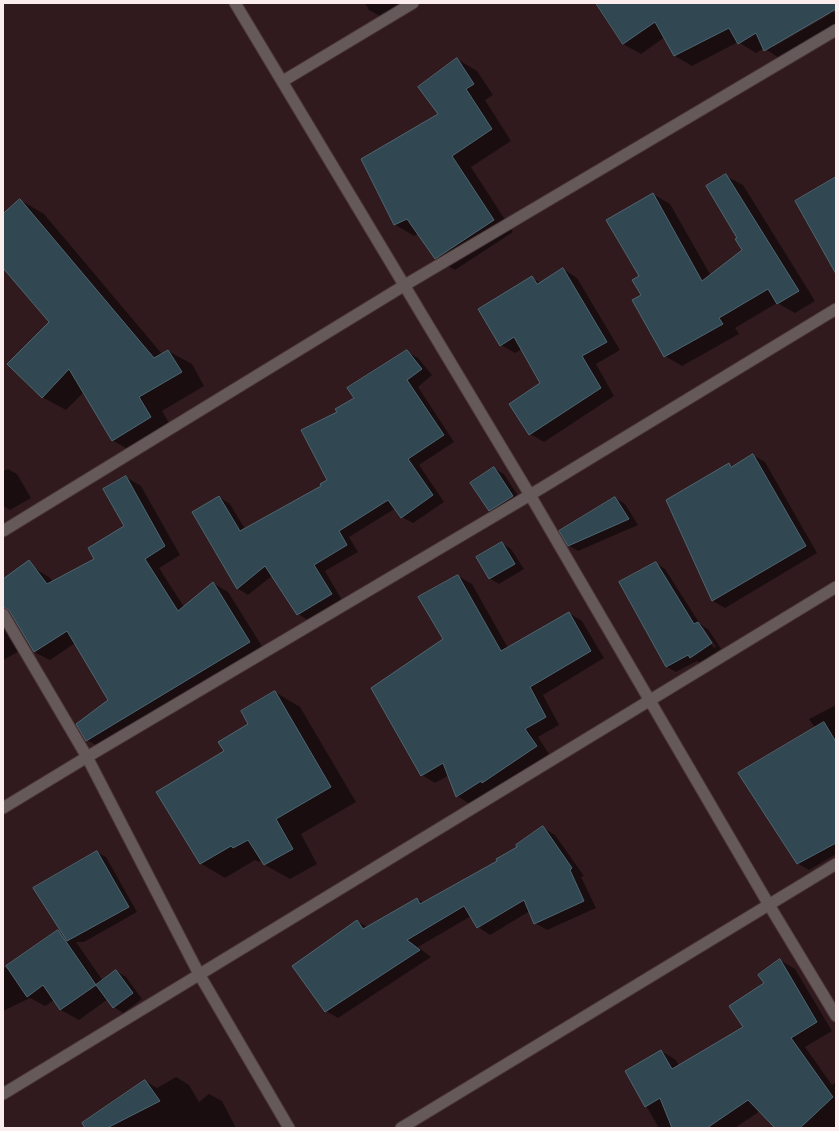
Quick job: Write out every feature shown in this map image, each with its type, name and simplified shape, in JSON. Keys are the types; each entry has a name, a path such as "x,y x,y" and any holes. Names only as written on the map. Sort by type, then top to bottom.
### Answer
{"street":[{"path":"235,3 530,495 769,905 836,1016"},
{"path":"283,81 413,3"},
{"path":"3,531 405,286 836,30"},
{"path":"3,808 530,495 836,309"},
{"path":"3,1094 836,587"},
{"path":"3,614 87,757 199,974 289,1128"},
{"path":"401,1128 836,864"}],"building":[{"path":"596,3 836,3 836,9 764,51 756,33 738,44 729,28 674,56 655,22 623,44"},
{"path":"457,58 474,84 466,89 492,129 452,156 494,220 435,259 407,219 394,225 361,159 438,114 418,87"},
{"path":"726,174 799,291 777,304 768,289 719,318 723,324 664,357 632,300 641,295 632,280 639,276 606,220 653,193 702,281 742,250 735,239 737,238 706,186"},
{"path":"836,177 836,274 795,201"},
{"path":"20,199 154,358 168,350 182,372 139,397 151,417 112,441 69,369 42,398 7,364 49,322 3,268 3,214"},
{"path":"563,268 607,342 582,356 601,388 529,435 509,404 540,383 514,337 500,346 478,309 532,276 537,284"},
{"path":"407,350 422,369 407,380 444,435 408,459 433,495 401,518 388,500 339,531 347,545 314,565 332,594 297,615 265,566 237,589 192,512 219,496 240,531 321,486 320,484 327,480 301,430 337,412 335,409 354,398 347,388"},
{"path":"753,454 806,546 712,601 666,500 729,463 731,467"},
{"path":"494,467 513,496 489,511 470,483"},
{"path":"126,476 165,546 145,559 178,611 213,582 250,642 86,741 76,724 108,700 67,631 34,652 9,610 3,607 3,579 29,560 47,584 94,559 88,548 124,526 103,489"},
{"path":"615,497 629,519 568,546 559,531"},
{"path":"502,542 515,564 489,579 476,557"},
{"path":"656,562 694,624 698,622 712,643 690,658 688,655 666,667 619,582"},
{"path":"458,575 501,651 569,612 591,651 530,687 546,717 525,729 537,746 482,783 481,781 456,797 443,763 421,776 371,688 443,639 418,597"},
{"path":"275,691 331,787 276,819 293,849 264,865 248,840 233,848 231,846 200,864 156,792 224,751 218,742 248,724 241,711"},
{"path":"824,722 836,742 836,843 797,864 738,773"},
{"path":"543,826 572,868 570,870 584,901 534,924 524,900 477,928 464,906 407,940 420,950 325,1012 292,966 357,920 363,929 417,898 420,904 497,861 496,859 517,847 516,845"},
{"path":"97,851 129,907 67,941 33,888"},
{"path":"58,930 96,985 60,1010 43,985 27,997 6,966"},
{"path":"780,959 817,1022 791,1038 833,1097 800,1128 775,1128 748,1100 707,1128 672,1128 660,1098 645,1107 625,1071 661,1050 672,1069 743,1027 729,1006 764,983 758,975"},
{"path":"116,970 133,993 113,1008 96,985"},
{"path":"145,1080 160,1101 107,1128 85,1128 82,1123"}]}
